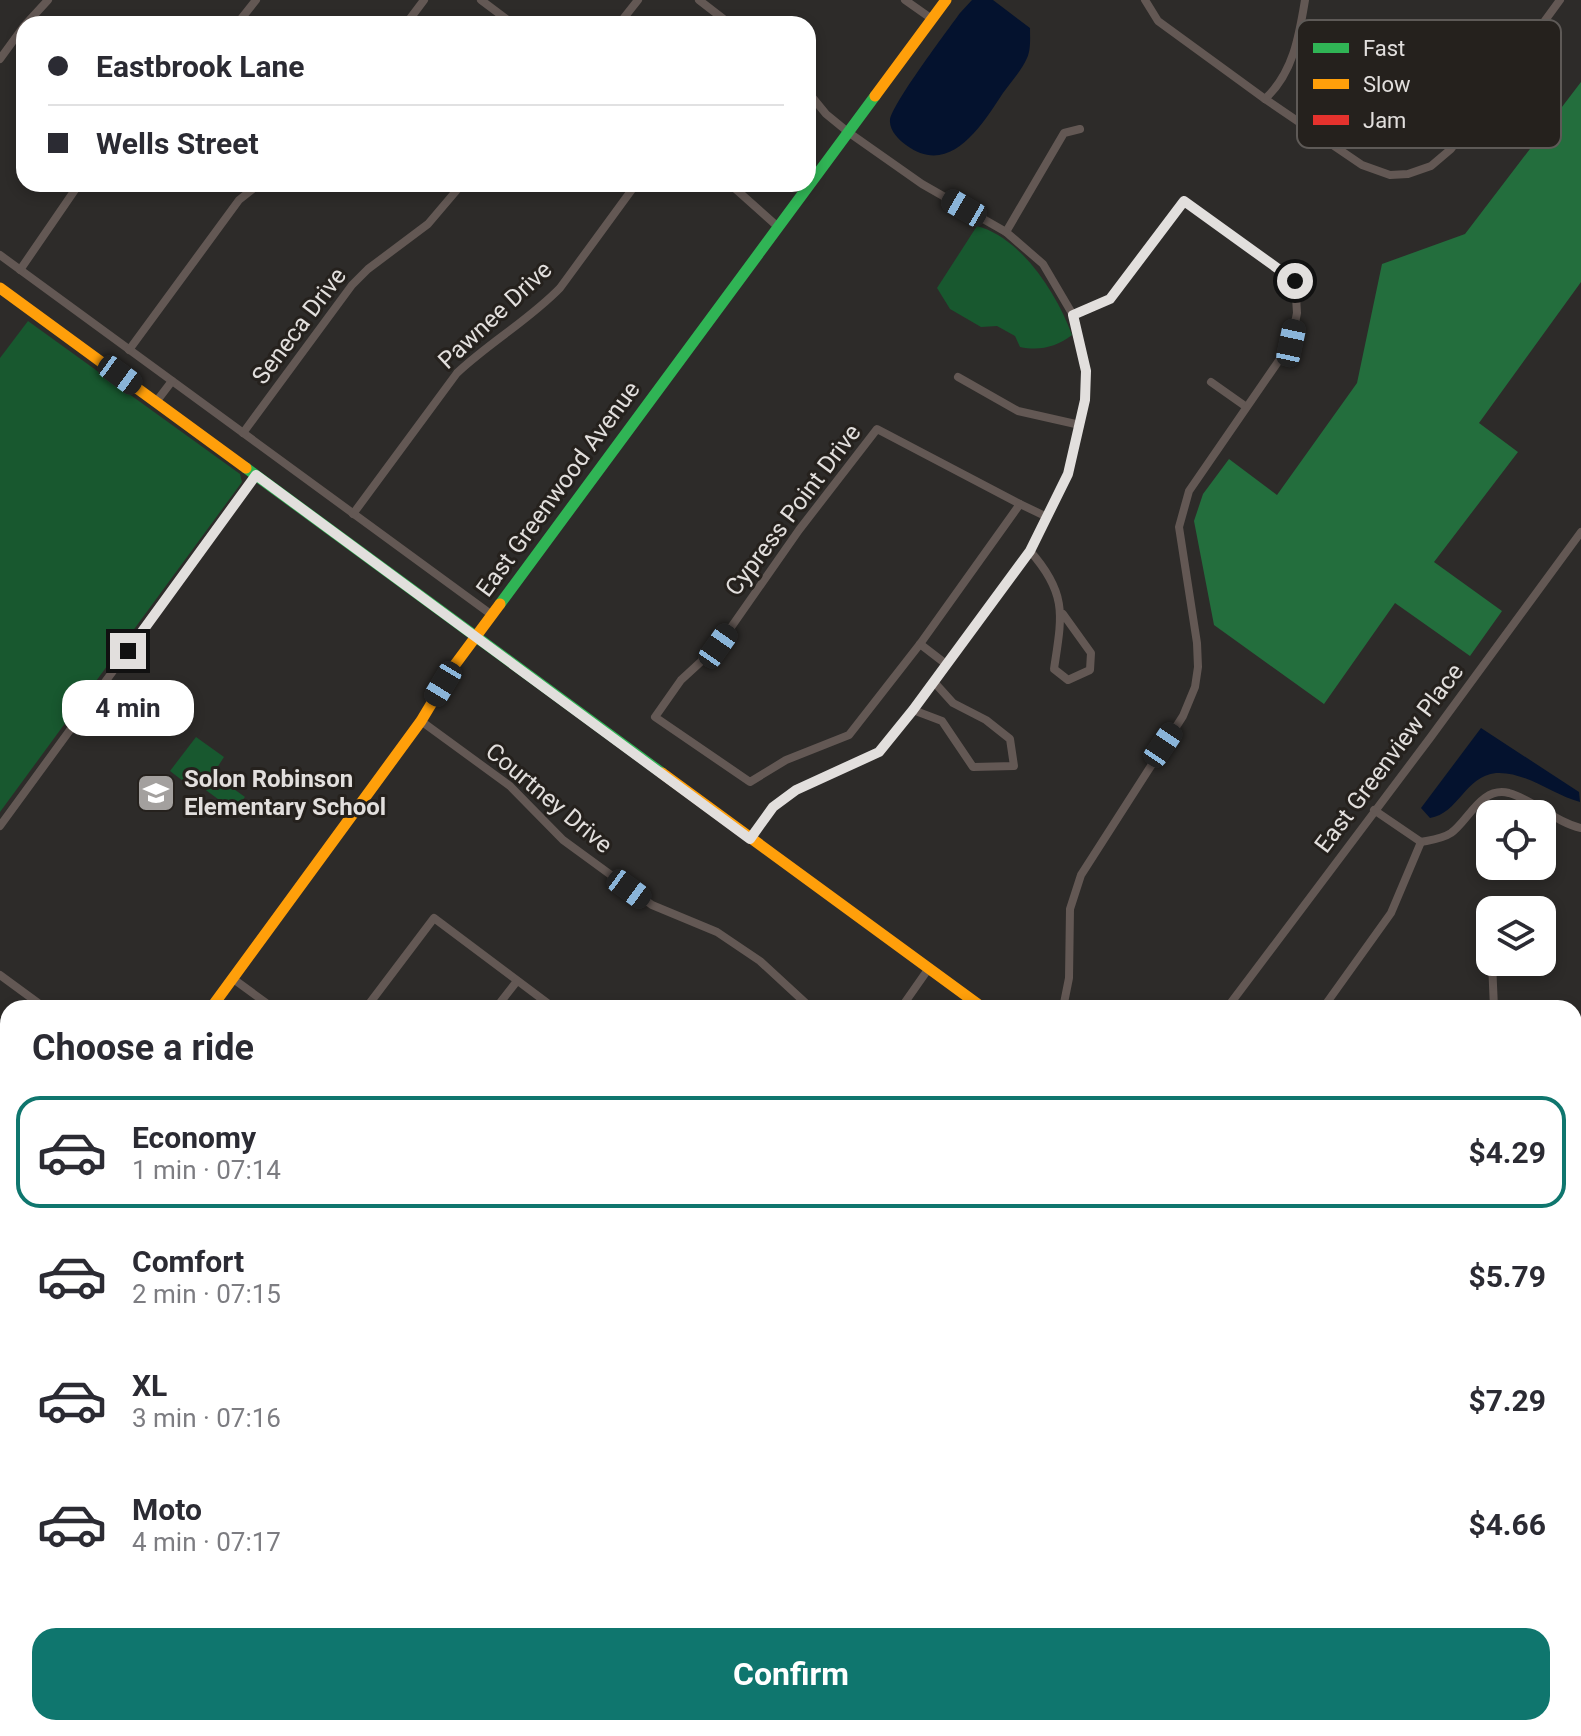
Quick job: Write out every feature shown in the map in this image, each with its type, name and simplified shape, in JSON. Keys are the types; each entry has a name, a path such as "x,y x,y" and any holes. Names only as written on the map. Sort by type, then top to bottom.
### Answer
{"street":[{"path":"33,16 48,0"},
{"path":"243,16 256,0"},
{"path":"481,0 502,16"},
{"path":"625,16 638,0"},
{"path":"699,0 720,16"},
{"path":"905,0 932,19"},
{"name":"East Greenwood Avenue","path":"816,174 946,0"},
{"path":"1145,0 1158,21 1297,121"},
{"path":"1302,20 1305,0"},
{"path":"1545,20 1560,0"},
{"path":"0,59 16,37"},
{"path":"1265,99 1280,85 1297,43"},
{"path":"750,839 773,807 796,790 879,752 913,710 1030,551 1068,474 1085,400 1086,371 1073,315 1043,264 1006,232 922,184 848,132 816,102"},
{"path":"1006,232 1064,133 1080,129"},
{"path":"1337,148 1362,165 1390,175 1408,174 1431,166 1452,148"},
{"path":"20,270 74,192"},
{"path":"129,350 239,200 249,192"},
{"name":"Seneca Drive","path":"243,433 352,285 368,269 428,224 455,192"},
{"name":"Pawnee Drive","path":"353,514 457,373 560,288 630,192"},
{"path":"739,192 777,226"},
{"name":"East Greenwood Avenue","path":"217,1000 421,721 454,666 803,192"},
{"path":"1065,1000 1069,978 1070,909 1081,875 1183,716 1195,687 1197,643 1179,527 1189,491 1291,343 1297,313 1295,281 1184,201 1110,299 1073,315"},
{"path":"0,255 492,615"},
{"path":"0,288 972,1000"},
{"path":"958,377 1018,411 1080,425"},
{"path":"156,402 172,381"},
{"path":"1211,382 1245,406"},
{"name":"Cypress Point Drive","path":"877,429 1020,504 920,644 849,735 786,760 750,782 655,717 681,680 718,646 799,530 877,429"},
{"path":"0,826 256,475"},
{"path":"1020,504 1047,517"},
{"name":"East Greenview Place","path":"1233,1000 1581,532"},
{"path":"1030,551 1049,572 1063,614 1091,653 1090,670 1068,680 1054,669 1063,614"},
{"path":"920,644 946,664"},
{"path":"913,710 942,721 973,767 1014,766 1010,739 986,720 953,703 934,682"},
{"name":"Courtney Drive","path":"421,721 510,786 563,840 639,896 652,905 717,932 760,961 802,1000"},
{"path":"1421,842 1449,834 1483,799 1498,793 1516,796 1581,828"},
{"path":"1374,810 1421,842"},
{"path":"1329,1000 1391,913 1421,842"},
{"path":"372,1000 434,918 543,1000"},
{"path":"907,1000 929,968"},
{"path":"0,975 33,1000"},
{"path":"1493,976 1494,1000"},
{"path":"232,978 262,1000"},
{"path":"502,1000 517,981"}],"green space":[{"path":"1581,82 1581,282 1479,423 1518,452 1434,562 1502,611 1470,656 1395,603 1324,704 1214,625 1194,521 1203,494 1229,459 1277,495 1357,383 1382,264 1465,234 1531,148 1561,148 1561,108"},
{"path":"977,226 1009,242 1023,255 1057,302 1072,335 1048,347 1020,347 1015,336 997,326 981,327 950,309 937,288"},
{"path":"28,321 240,474 242,482 0,812 0,358"},
{"path":"196,737 224,757 213,774 245,797 234,811 187,776 183,781 170,771"}],"water":[{"path":"972,0 993,0 1030,28 1028,55 975,132 950,151 937,155 922,154 898,138 890,120 921,67"},
{"path":"1481,728 1579,792 1580,802 1528,779 1496,773 1477,781 1448,810 1430,818 1421,808"}],"traffic: fast":[{"path":"816,176 875,96"},
{"path":"500,604 804,192"},
{"path":"246,468 662,773"}],"traffic: slow":[{"path":"875,96 946,0"},
{"path":"0,288 246,468"},
{"path":"217,1000 421,721 454,666 500,604"},
{"path":"662,773 972,1000"}],"place":[{"name":"Solon Robinson Elementary School","path":"156,793"}],"route":[{"path":"128,651 256,475 750,839 773,807 796,790 879,752 1030,551 1068,474 1085,400 1086,371 1073,315 1110,299 1184,201 1295,281"}]}
